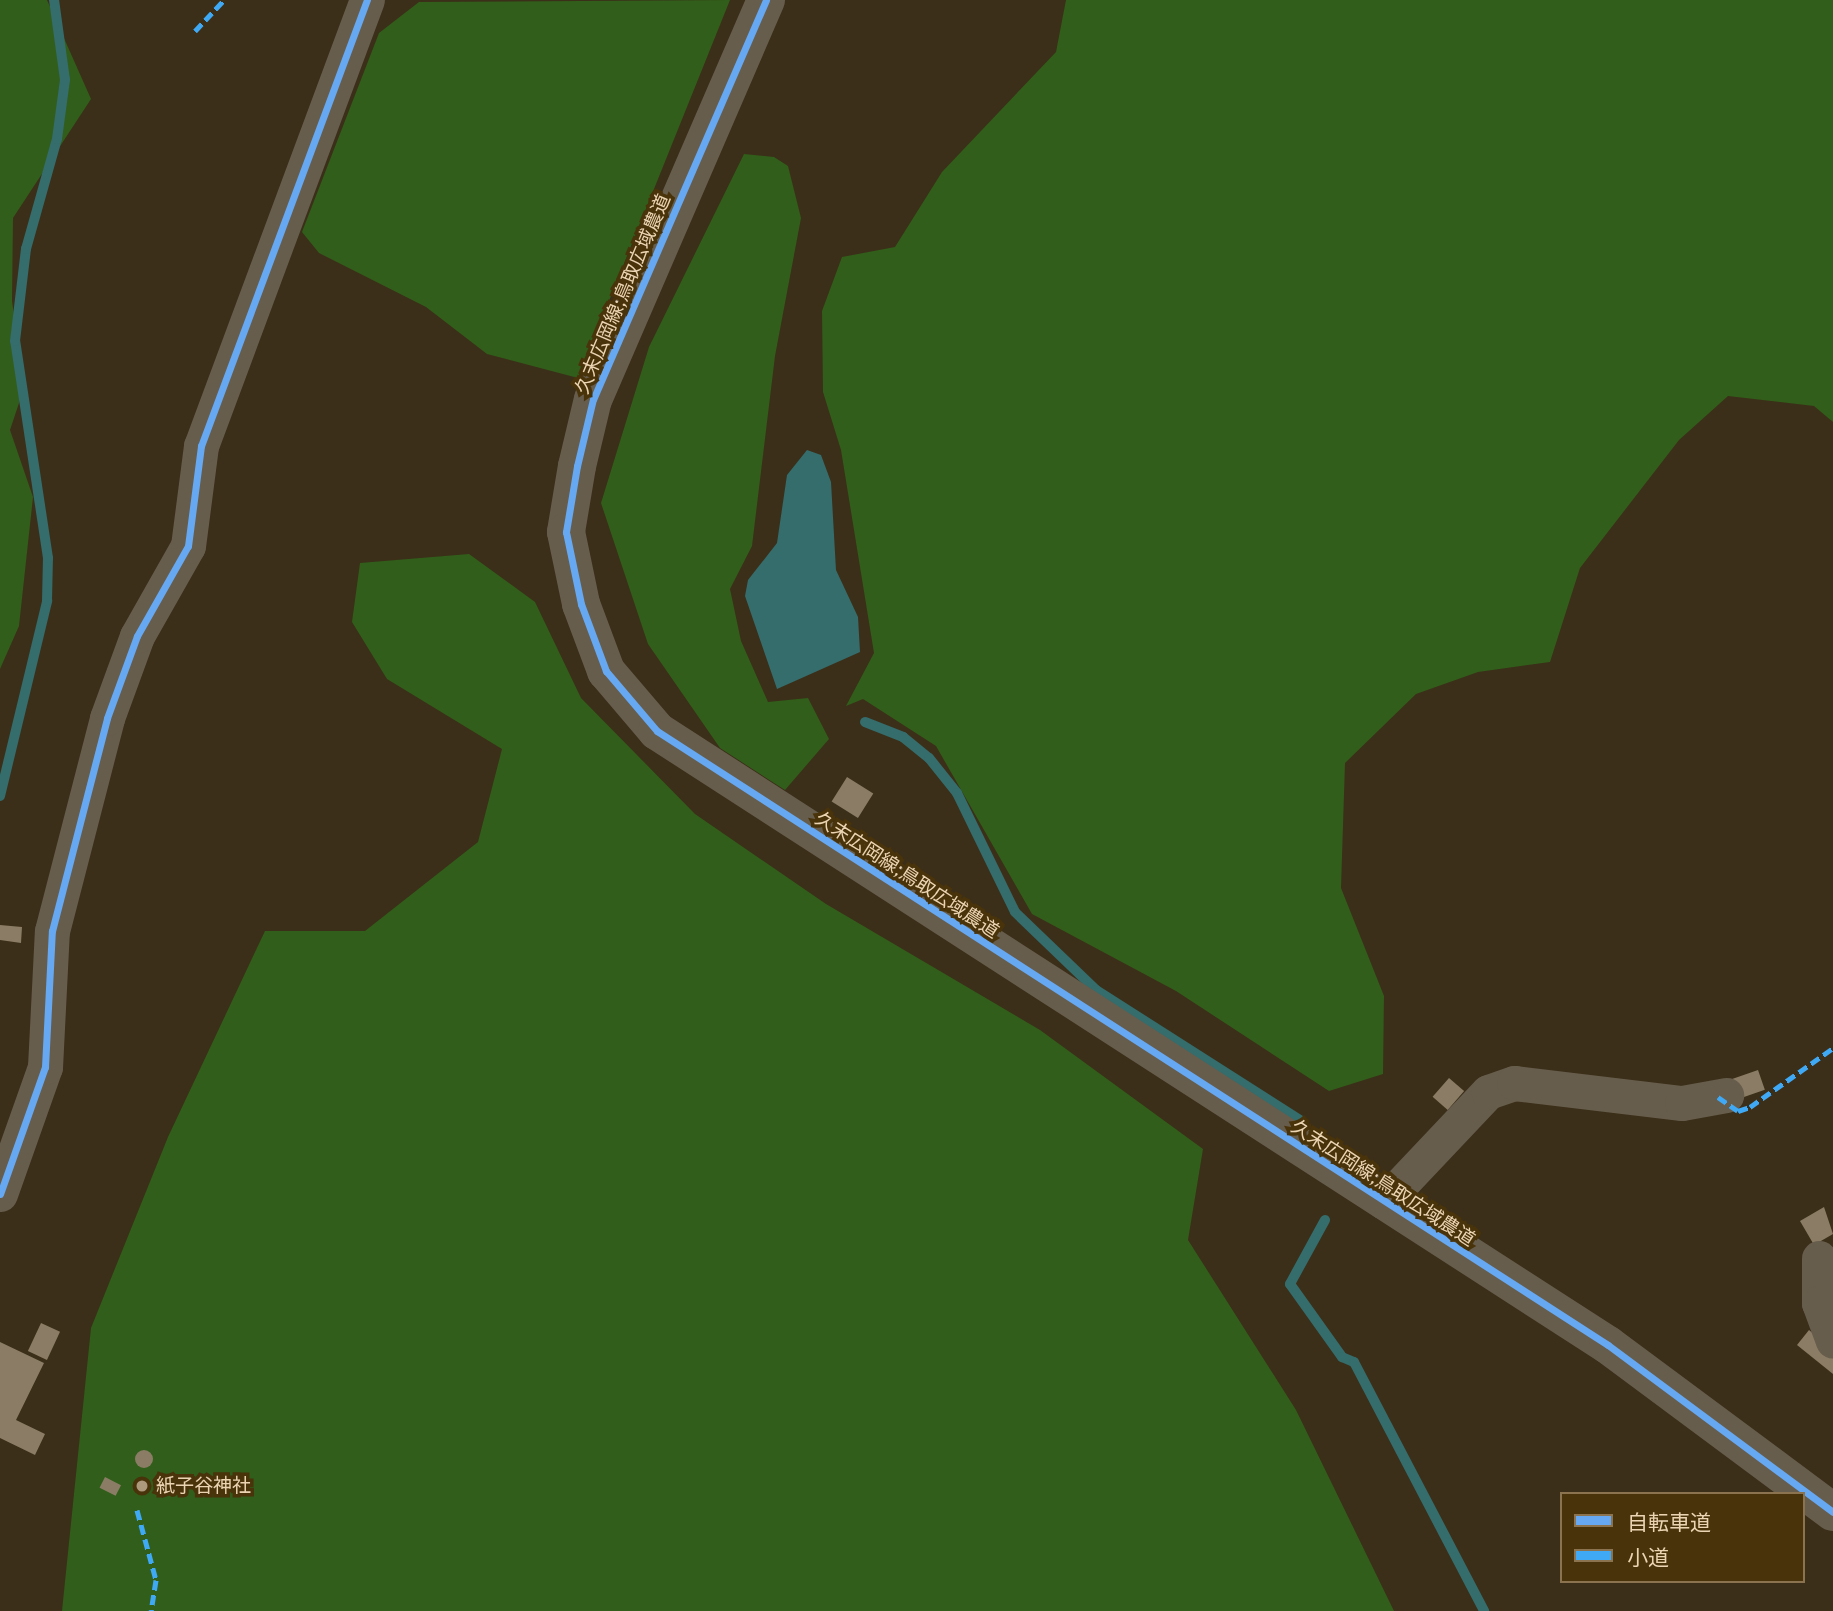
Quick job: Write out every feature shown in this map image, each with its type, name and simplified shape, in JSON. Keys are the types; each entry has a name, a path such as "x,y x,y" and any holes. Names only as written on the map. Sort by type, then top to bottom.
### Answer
{"street":[{"path":"0,1194 45,1067 52,931 107,718 137,636 188,545 201,446 367,0"},
{"name":"久末広岡線;鳥取広域農道","path":"765,0 593,399 577,466 566,532 581,604 606,671 667,738 1619,1353 1833,1512"},
{"path":"1384,1202 1488,1092 1514,1083 1682,1103 1726,1095"},
{"path":"1819,1258 1819,1303 1833,1341"}],"green space":[{"path":"0,0 47,0 91,99 13,218 12,301 24,388 10,430 33,497 19,626 0,669"},
{"path":"730,0 578,378 487,354 426,307 319,253 302,232 379,33 419,2"},
{"path":"1066,0 1833,0 1833,422 1814,406 1728,396 1679,440 1580,568 1550,662 1478,672 1416,694 1345,763 1341,888 1384,996 1383,1074 1329,1091 1176,991 1032,914 936,746 863,699 846,706 874,653 841,450 823,392 822,311 842,257 895,247 942,172 1056,52"},
{"path":"744,154 774,157 788,166 801,218 775,356 752,546 730,589 741,641 768,702 808,698 829,739 785,790 720,748 648,644 601,503 649,347"},
{"path":"469,554 535,602 581,698 695,814 826,904 1040,1030 1203,1149 1188,1240 1296,1410 1394,1611 62,1611 91,1328 168,1137 265,931 365,931 478,842 502,749 387,679 352,622 360,563"}],"water":[{"path":"807,450 821,455 831,482 836,570 858,617 860,652 777,689 745,596 748,580 777,543 787,475"}],"building":[{"path":"847,777 873,793 858,818 832,802"},
{"path":"0,925 22,927 21,943 0,940"},
{"path":"1758,1070 1765,1090 1732,1101 1725,1081"},
{"path":"1449,1078 1464,1091 1448,1110 1433,1097"},
{"path":"1824,1207 1833,1234 1814,1245 1800,1221"},
{"path":"41,1323 60,1332 47,1360 28,1351"},
{"path":"1809,1330 1833,1350 1833,1374 1797,1345"},
{"path":"0,1342 44,1363 16,1420 45,1434 35,1455 0,1438"},
{"path":"140,1450 148,1450 153,1459 151,1466 140,1468 135,1463 135,1455"},
{"path":"105,1477 121,1485 116,1496 100,1488"}],"waterway":[{"path":"0,796 47,601 48,558 15,341 26,249 57,139 65,80 54,0"},
{"path":"865,722 903,737 929,758 957,793 1015,912 1096,990 1302,1121"},
{"path":"1325,1220 1290,1284 1342,1357 1354,1362 1484,1611"}],"marked path":[{"path":"195,31 224,0"},
{"path":"1718,1097 1738,1111 1750,1107 1833,1048"},
{"path":"137,1510 156,1580 151,1611"}],"cycle path":[{"path":"0,1194 45,1067 52,931 107,718 137,636 188,546 201,446 367,0"},
{"path":"766,0 593,399 577,466 566,532 581,604 606,671 657,731 1608,1345 1833,1512"}],"place":[{"name":"紙子谷神社","path":"142,1486"}]}
